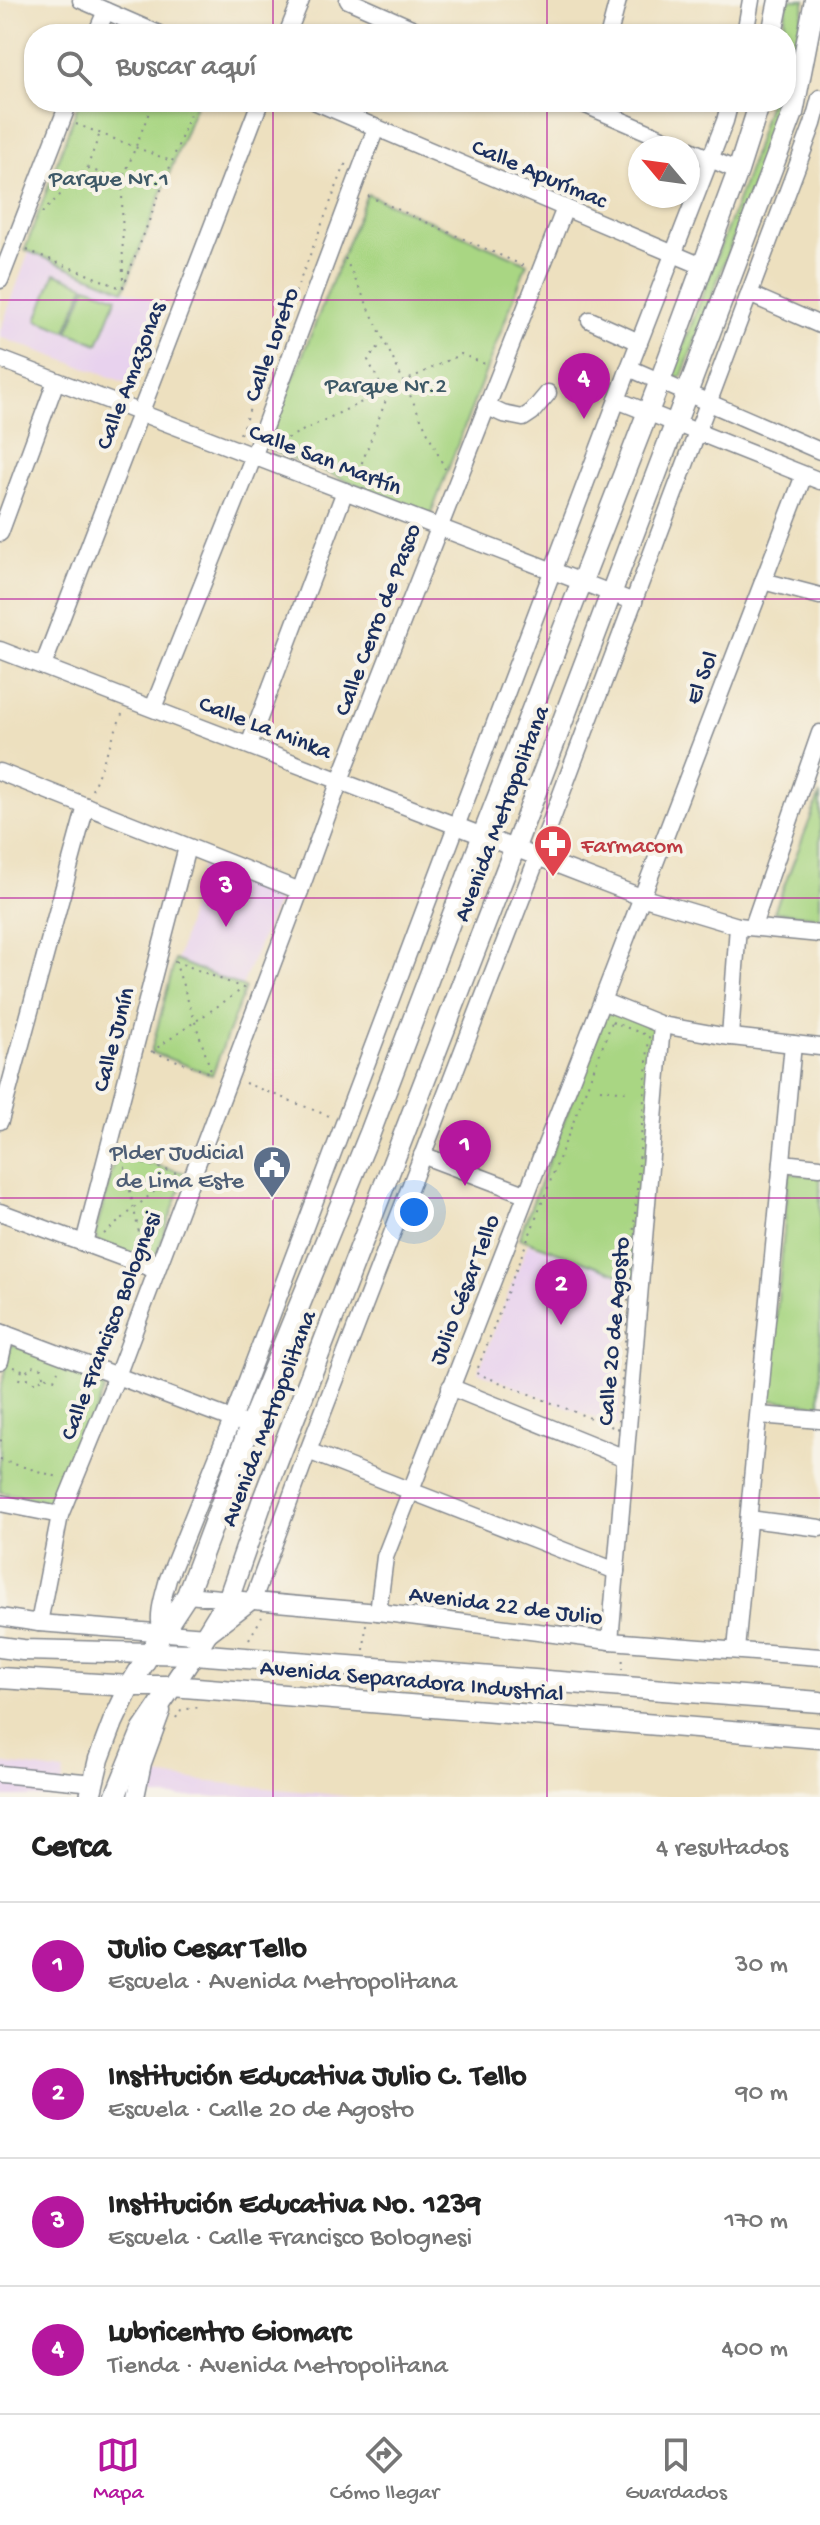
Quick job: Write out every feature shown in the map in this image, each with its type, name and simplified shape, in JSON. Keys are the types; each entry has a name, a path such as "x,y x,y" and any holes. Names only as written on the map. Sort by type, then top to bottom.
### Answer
{"main road":[{"path":"774,24 779,0"},
{"name":"Avenida Metropolitana","path":"796,98 815,0"},
{"name":"Avenida Metropolitana","path":"92,1790 113,1722 130,1686 187,1595 241,1423 370,1133 649,411 757,112"},
{"name":"Avenida Metropolitana","path":"115,1797 142,1731 229,1597 263,1499 515,847 793,112"},
{"name":"Avenida Separadora Industrial","path":"0,1647 194,1654 820,1702"},
{"name":"Avenida Separadora Industrial","path":"0,1678 172,1686 820,1738"}],"street":[{"path":"81,0 136,24"},
{"path":"291,24 301,0"},
{"path":"348,0 402,24"},
{"path":"612,24 618,0"},
{"path":"747,24 751,0"},
{"path":"100,24 106,11"},
{"name":"Avenida Metropolitana","path":"206,1636 260,1604 308,1451 538,856 813,124 820,98"},
{"path":"0,280 65,112"},
{"name":"Calle Amazonas","path":"43,666 256,112"},
{"name":"Calle Apurímac","path":"339,112 702,266"},
{"path":"603,112 657,136"},
{"name":"Avenida Metropolitana","path":"162,1633 159,1626 168,1579 241,1423 344,1122 727,112"},
{"name":"Calle Loreto","path":"153,708 253,456 376,128"},
{"path":"700,155 738,171"},
{"name":"Calle Cerro de Pasco","path":"340,780 565,208"},
{"path":"749,294 820,325"},
{"path":"590,320 639,342"},
{"name":"Calle San Martín","path":"0,359 253,456 350,486 438,527 634,602"},
{"path":"629,368 820,451"},
{"path":"0,533 56,381"},
{"path":"486,406 523,418 548,393"},
{"path":"617,400 812,478"},
{"name":"El Sol","path":"641,897 763,581 812,478"},
{"path":"249,745 350,486"},
{"path":"763,581 820,596"},
{"name":"Calle La Minka","path":"0,650 641,897 745,926 820,934"},
{"path":"730,1037 745,926 820,733"},
{"path":"0,772 300,891"},
{"name":"Calle Francisco Bolognesi","path":"39,1623 60,1515 117,1376 340,780"},
{"path":"0,1121 86,806"},
{"name":"Calle Junín","path":"84,1243 187,847"},
{"name":"Julio César Tello","path":"372,1612 385,1557 410,1490 641,897"},
{"path":"602,1001 662,1025 730,1037 820,1047"},
{"name":"Calle 20 de Agosto","path":"617,1641 616,1571 662,1025"},
{"path":"736,1650 793,1044"},
{"path":"422,1155 525,1194"},
{"path":"782,1163 820,1167"},
{"path":"0,1212 156,1270"},
{"path":"6,1364 3,1333 241,1423"},
{"path":"450,1387 625,1458"},
{"path":"759,1415 820,1420"},
{"path":"308,1451 616,1571"},
{"path":"0,1503 60,1515"},
{"path":"749,1519 820,1528"},
{"name":"Avenida 22 de Julio","path":"187,1595 372,1612 617,1641 820,1657"},
{"path":"0,1617 206,1636"},
{"name":"Avenida Metropolitana","path":"136,1797 143,1763 172,1686"},
{"path":"0,1774 92,1790"}],"path":[{"path":"123,288 122,182 149,112"},
{"path":"123,288 191,112"},
{"path":"63,119 172,162"},
{"path":"39,217 87,168 100,133"},
{"path":"239,437 347,159"},
{"path":"87,168 122,182"},
{"path":"368,196 524,266"},
{"path":"26,250 123,288"},
{"path":"344,257 445,470"},
{"path":"383,390 368,360 376,349 385,344"},
{"path":"271,446 461,354 485,364"},
{"path":"350,486 391,386"},
{"path":"86,806 128,699"},
{"path":"194,1022 151,1052 212,1074 207,1061 194,1022 184,992 175,961 244,988 194,1022"},
{"path":"612,1022 476,1373 618,1429"},
{"path":"230,1077 344,1122"},
{"path":"600,1089 629,1092"},
{"path":"102,1236 134,1209 166,1182 177,1173 123,1158 134,1209 144,1256"},
{"path":"6,1364 27,1371"},
{"path":"44,1376 54,1379 61,1365"},
{"path":"31,1366 38,1366 44,1371 44,1376 39,1382 31,1382 27,1371 31,1366"},
{"path":"19,1380 22,1370"},
{"path":"0,1460 59,1477"},
{"path":"248,1640 260,1604"},
{"path":"362,1667 372,1612"},
{"path":"617,1641 621,1687"}],"shaded area":[{"path":"29,252 166,306 135,386 0,337"},
{"path":"202,865 280,894 242,986 177,961"},
{"path":"528,1243 630,1278 618,1427 478,1372"},
{"path":"0,1763 64,1772 60,1797 0,1797"},
{"path":"155,1776 354,1797 151,1797"}],"green space":[{"path":"788,0 805,0 796,46 796,24 784,24"},
{"name":"Parque Nr.1","path":"75,112 193,112 124,290 25,250"},
{"path":"766,112 780,112 682,376 678,378 673,374 747,175"},
{"name":"Parque Nr.2","path":"367,194 527,263 431,514 266,447"},
{"path":"55,273 85,285 66,331 37,320"},
{"path":"87,286 117,297 98,344 68,332"},
{"path":"820,794 820,917 774,912"},
{"path":"175,960 245,988 212,1075 151,1052"},
{"path":"613,1012 653,1027 660,1037 636,1277 630,1278 519,1238 605,1015"},
{"path":"116,1155 186,1173 154,1261 98,1242 95,1235"},
{"path":"789,1173 820,1176 820,1405 769,1400"},
{"path":"11,1344 108,1381 58,1504 0,1492 0,1393"}],"place":[{"name":"Lubricentro Giomarc","path":"584,419"},
{"name":"Farmacom","path":"553,878"},
{"name":"Institución Educativa No. 1239","path":"226,927"},
{"name":"Julio Cesar Tello","path":"465,1186"},
{"name":"Plder Judicial de Lima Este","path":"272,1199"},
{"name":"Institución Educativa Julio C. Tello","path":"561,1325"}]}
